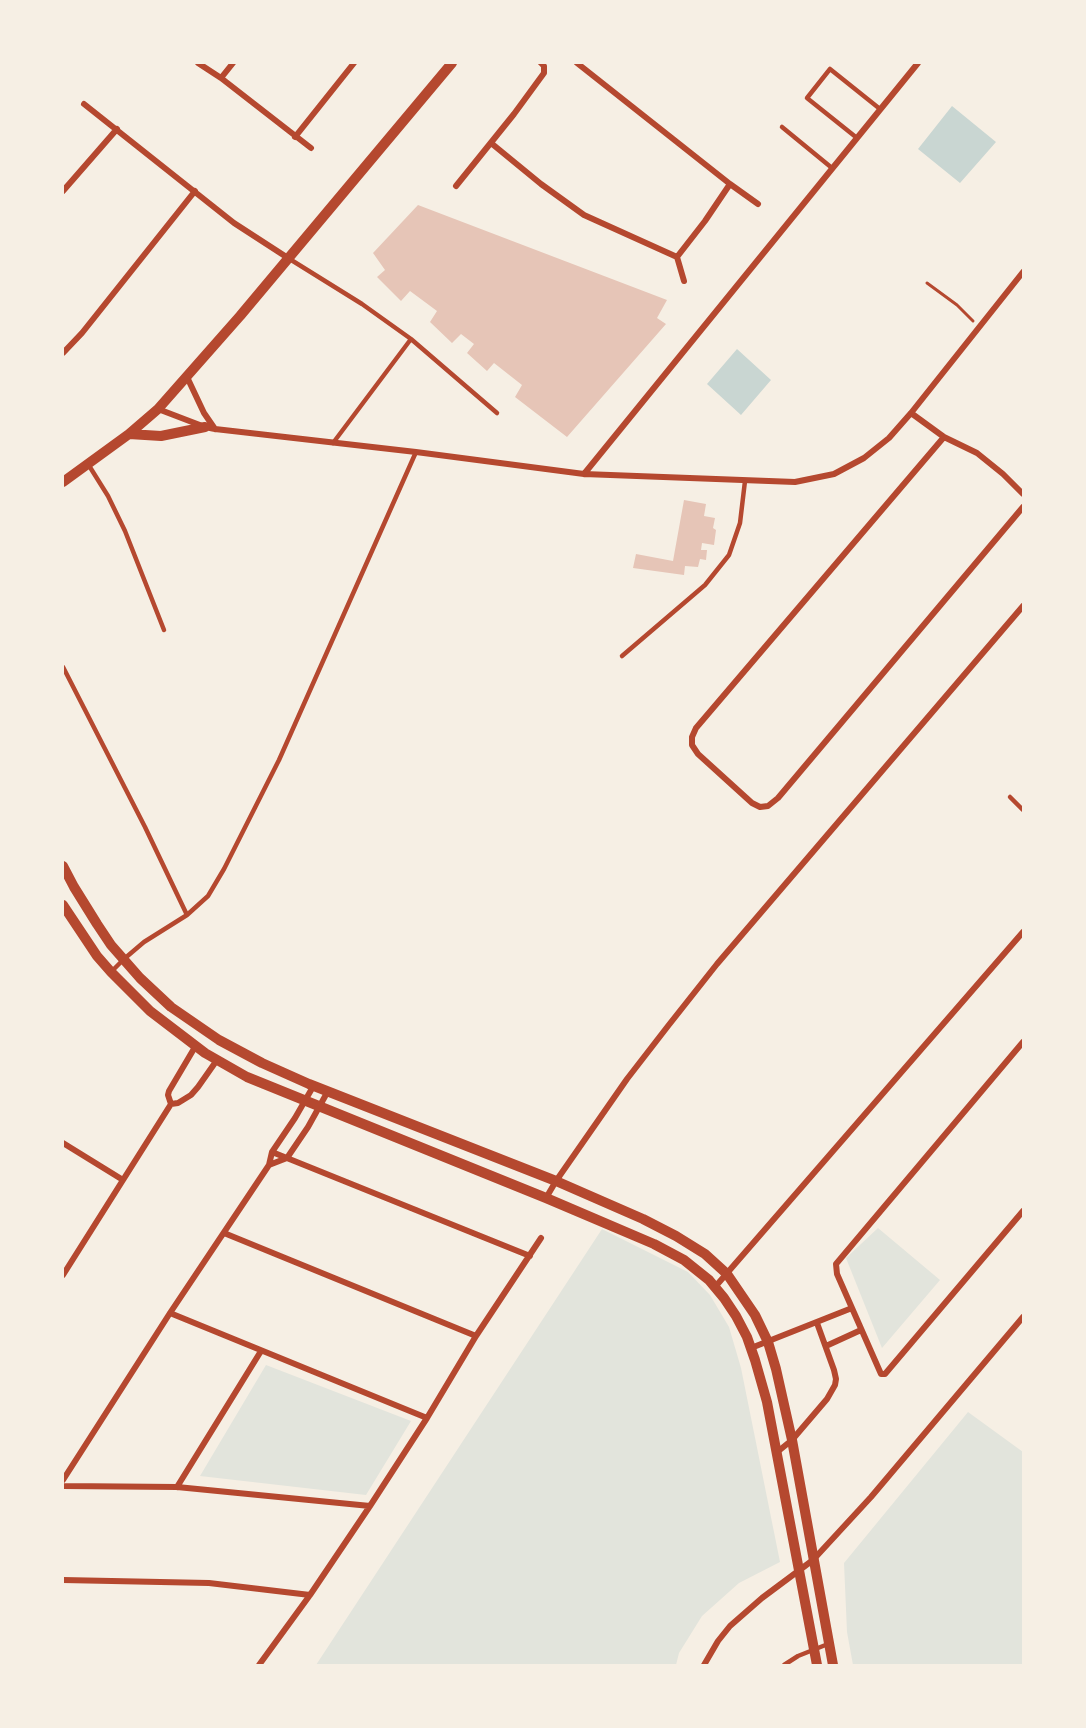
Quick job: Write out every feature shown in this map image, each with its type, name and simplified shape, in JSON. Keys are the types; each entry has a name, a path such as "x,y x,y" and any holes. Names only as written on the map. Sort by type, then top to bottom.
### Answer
{"street":[{"path":"198,63 221,78 311,148"},
{"path":"221,78 232,63"},
{"path":"295,137 354,63"},
{"path":"63,482 129,434 187,377 452,63"},
{"path":"456,186 544,73 544,66 541,63"},
{"path":"576,63 758,204"},
{"path":"584,474 918,63"},
{"path":"84,104 234,223 288,258"},
{"path":"63,191 117,129"},
{"path":"491,143 584,215 677,257 684,281"},
{"path":"677,257 730,184"},
{"path":"63,353 82,333 195,191"},
{"path":"158,408 210,428 584,474 795,482 834,474 864,458 889,438 1023,272"},
{"path":"187,377 210,428"},
{"path":"911,413 944,437 977,453 1023,494"},
{"path":"129,434 160,435 210,428"},
{"path":"944,437 696,728 692,737 692,745 698,754 752,803 760,807 768,806 778,798 1023,507"},
{"path":"546,1198 555,1181 627,1079 710,973 1023,606"},
{"path":"63,866 97,924 124,959 165,1002 202,1029 261,1063 555,1181 643,1219 705,1254 727,1274 755,1315 768,1342 776,1368 792,1440 833,1665"},
{"path":"63,905 97,956 111,972 150,1011 195,1047 217,1060 247,1077 654,1244 684,1260 716,1287 736,1316 751,1348 767,1402 817,1665"},
{"path":"716,1287 1023,932"},
{"path":"1023,1042 837,1263 837,1274 881,1373 884,1374 1023,1210"},
{"path":"171,1104 168,1099 169,1090 195,1047"},
{"path":"63,1275 171,1104 178,1103 191,1095 217,1060"},
{"path":"63,1480 170,1313 269,1165 272,1152 314,1085"},
{"path":"269,1165 287,1158 328,1091"},
{"path":"63,1143 123,1180"},
{"path":"272,1152 530,1256"},
{"path":"224,1233 476,1336"},
{"path":"259,1665 370,1506 427,1418 476,1336 541,1238"},
{"path":"751,1348 852,1308"},
{"path":"170,1313 427,1418"},
{"path":"704,1665 730,1626 762,1598 813,1560 871,1497 1023,1317"},
{"path":"776,1454 792,1440 833,1390 836,1379 817,1323"},
{"path":"826,1346 861,1330"},
{"path":"177,1487 261,1351"},
{"path":"63,1486 177,1487 370,1506"},
{"path":"63,1580 209,1583 310,1595"}],"lane":[{"path":"857,138 807,98 830,69 880,109"},
{"path":"782,127 832,168"},
{"path":"288,258 362,304 411,339 497,412"},
{"path":"333,443 411,339"},
{"path":"111,972 144,942 188,915 208,896 224,869 269,780 416,452"},
{"path":"88,464 108,496 125,531 164,630"},
{"path":"622,656 705,585 729,555 740,523 746,481"},
{"path":"63,667 188,915"},
{"path":"1010,797 1023,810"},
{"path":"784,1665 798,1656 828,1644"}],"path":[{"path":"927,283 957,305 979,326"}],"shaded area":[{"path":"952,106 996,142 960,183 918,149"},
{"path":"737,349 771,380 741,415 707,384"},
{"path":"878,1228 940,1280 882,1348 846,1258"},
{"path":"602,1229 688,1272 710,1295 729,1327 741,1368 780,1562 739,1583 702,1616 679,1653 676,1665 316,1665"},
{"path":"266,1365 411,1421 366,1495 200,1476"},
{"path":"968,1412 1023,1452 1023,1665 853,1665 847,1632 844,1563"}],"building":[{"path":"418,205 667,300 657,318 666,324 567,437 515,397 522,385 494,363 487,371 467,353 474,344 461,334 452,343 430,322 437,311 410,291 401,301 377,277 385,270 373,253"},
{"path":"684,500 706,504 704,516 715,518 714,545 702,543 701,550 707,550 706,560 700,559 698,567 685,566 684,575 633,568 636,554 673,561"}]}
